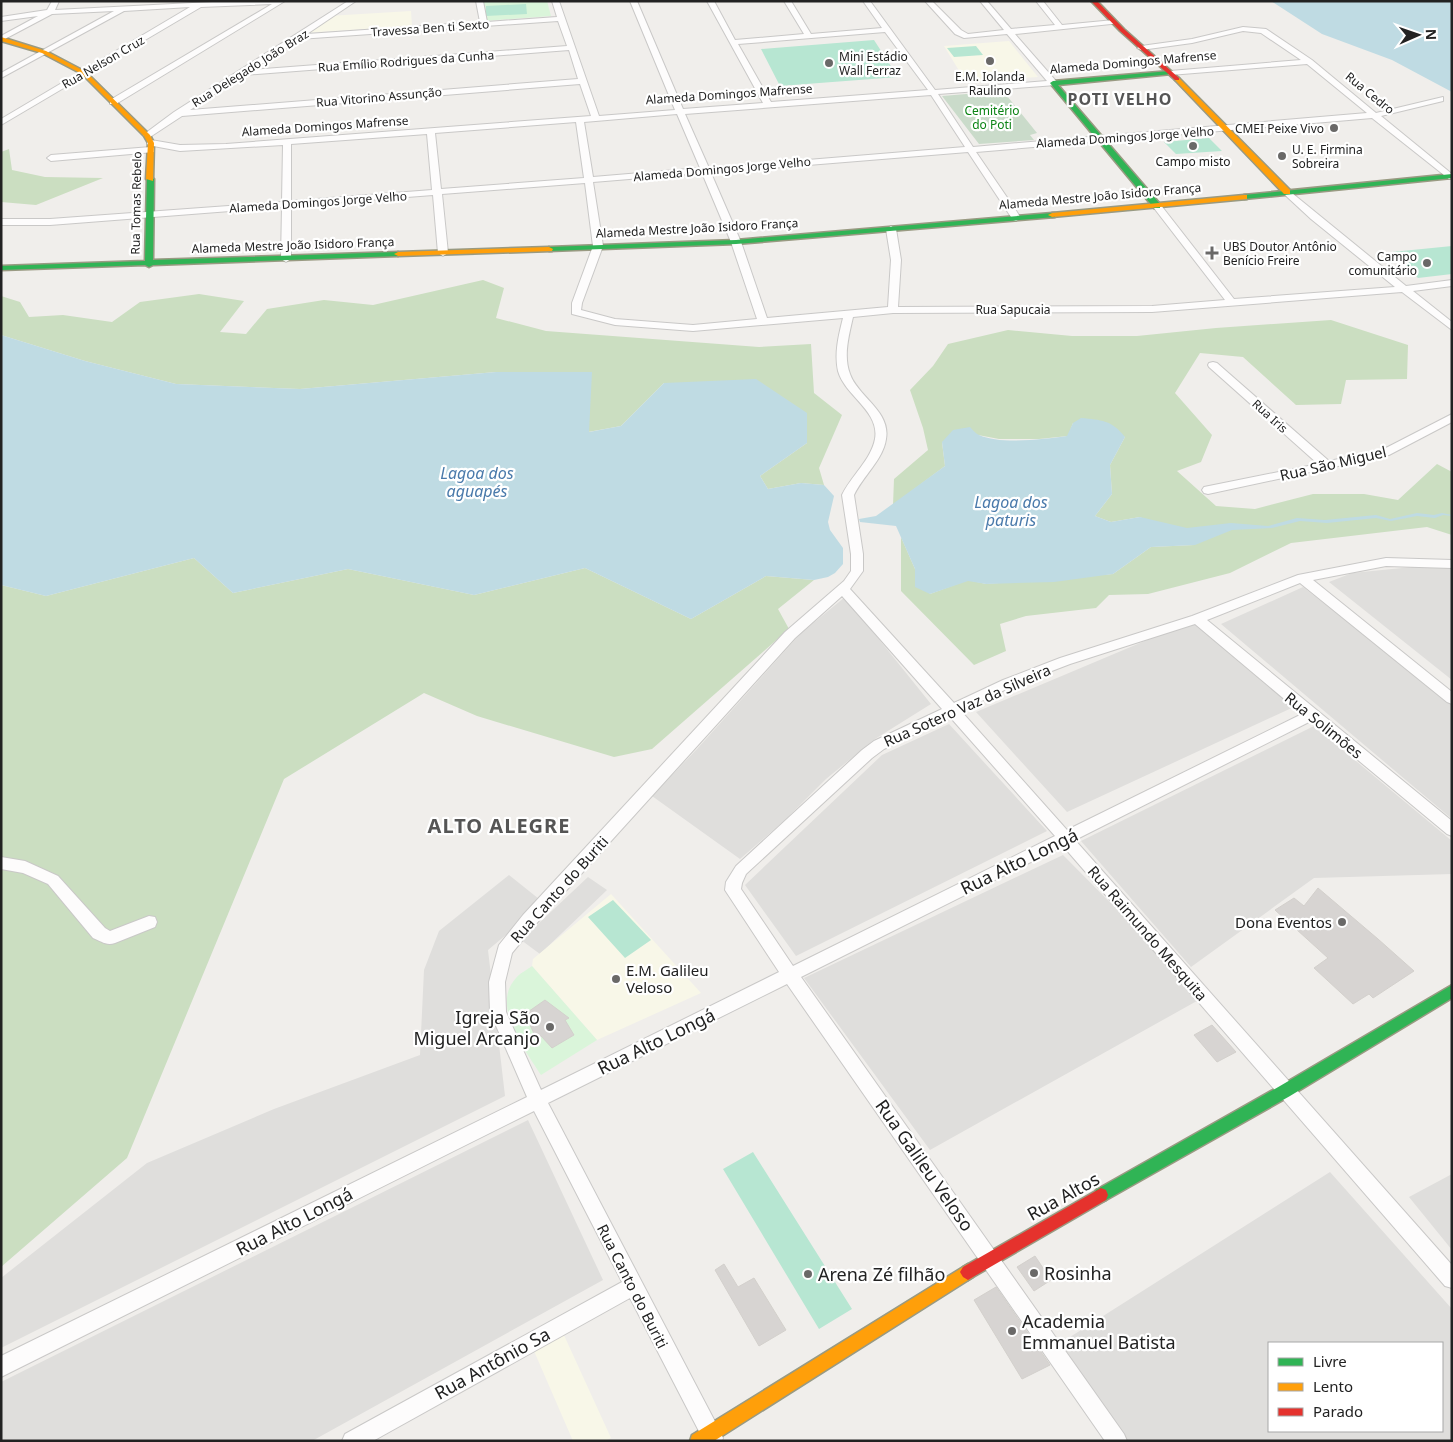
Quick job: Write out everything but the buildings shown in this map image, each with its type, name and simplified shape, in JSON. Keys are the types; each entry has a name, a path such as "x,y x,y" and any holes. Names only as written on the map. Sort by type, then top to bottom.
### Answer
{"street":[{"path":"2,39 50,12 56,1"},
{"path":"1,19 50,12 126,5 281,1"},
{"path":"113,102 281,1"},
{"name":"Rua Delegado João Braz","path":"150,142 177,114 300,38 353,1"},
{"path":"479,1 484,24"},
{"path":"555,1 596,118"},
{"path":"633,1 736,242 763,322"},
{"path":"710,1 768,105"},
{"path":"787,1 809,36"},
{"path":"866,1 933,92 1016,218"},
{"path":"928,1 958,32 972,36 1112,22"},
{"path":"983,1 1157,206 1232,302"},
{"path":"1039,1 1060,26"},
{"path":"1094,1 1112,22 1170,73 1314,217 1452,327"},
{"name":"Rua Nelson Cruz","path":"1,123 202,3"},
{"path":"1,76 126,5"},
{"name":"Travessa Ben ti Sexto","path":"300,38 562,20"},
{"name":"Rua Cedro","path":"1141,48 1192,41 1243,29 1254,29 1267,33 1309,62 1451,177"},
{"path":"732,42 887,30"},
{"path":"2,39 44,52 84,73 150,142"},
{"name":"Rua Emílio Rodrigues da Cunha","path":"242,73 571,48"},
{"name":"Alameda Domingos Mafrense","path":"51,158 150,142 172,147 201,148 287,143 1309,62"},
{"name":"Rua Vitorino Assunção","path":"177,114 582,81"},
{"name":"Alameda Domingos Jorge Velho","path":"1,222 50,222 149,215 1228,130 1376,115 1440,100"},
{"path":"580,119 598,246"},
{"path":"430,131 443,253"},
{"name":"Rua Tomas Rebelo","path":"149,264 150,142"},
{"path":"286,259 287,143"},
{"name":"Alameda Mestre João Isidoro França","path":"1,268 736,242 1157,206 1451,177"},
{"path":"891,230 896,260 893,310"},
{"name":"Rua Sapucaia","path":"598,246 577,303 576,312 615,322 693,328 893,310 1152,309 1403,289 1452,283"},
{"name":"Rua Canto do Buriti","path":"707,1438 633,1286 537,1099 498,1012 497,982 505,950 529,920 806,618 842,588 857,570 858,562 848,495 855,481 872,460 880,438 880,427 877,417 849,383 844,373 843,358 848,315"},
{"name":"Rua Iris","path":"1213,365 1327,466"},
{"name":"Rua São Miguel","path":"1208,490 1327,466 1393,450 1452,417"},
{"path":"1197,619 1302,578 1386,562 1452,564"},
{"path":"1302,578 1452,699"},
{"name":"Rua Raimundo Mesquita","path":"842,588 1066,837 1285,1091 1452,1279"},
{"name":"Rua Sotero Vaz da Silveira","path":"733,890 734,882 741,870 867,754 891,738 1041,670 1197,619"},
{"name":"Rua Solimões","path":"1197,619 1452,830"},
{"name":"Rua Alto Longá","path":"1,1367 1312,715"},
{"path":"1,863 25,867 53,880 99,933 109,938 149,922"},
{"name":"Rua Galileu Veloso","path":"733,890 790,975 1117,1441"},
{"name":"Rua Altos","path":"707,1438 990,1258 1285,1091 1452,991"},
{"name":"Rua Antônio Sa","path":"352,1441 633,1286"}],"shaded area":[{"path":"411,11 412,26 302,33 328,16"},
{"name":"E.M. Iolanda Raulino","path":"1009,41 1038,77 966,82 944,46"},
{"path":"1452,563 1452,680 1329,582 1352,573"},
{"path":"1303,587 1452,704 1452,819 1221,624"},
{"path":"845,597 931,704 875,739 826,779 785,820 740,859 652,796 697,749 801,633"},
{"path":"1197,619 1296,706 1067,812 976,712"},
{"path":"949,724 1047,831 796,956 745,885 882,755"},
{"path":"1314,726 1452,841 1452,874 1314,878 1191,967 1081,841"},
{"path":"1063,855 1204,997 930,1150 804,978"},
{"path":"509,875 544,903 488,950 505,1096 1,1348 1,1278 147,1163 274,1109 420,1055 424,970 439,931"},
{"path":"588,877 607,890 540,954 521,940"},
{"name":"E.M. Galileu Veloso","path":"611,894 701,993 597,1040 532,966 533,959"},
{"path":"528,1120 603,1280 312,1441 1,1441 1,1382"},
{"path":"1330,1172 1452,1309 1452,1441 1126,1441 1059,1344"},
{"path":"1452,1174 1452,1250 1409,1197"},
{"path":"563,1333 611,1438 605,1441 573,1441 534,1351"}],"green space":[{"path":"482,1 547,1 551,16 484,21"},
{"path":"526,4 527,14 486,16 486,6"},
{"name":"Mini Estádio Wall Ferraz","path":"874,40 898,77 780,86 761,49"},
{"path":"976,46 983,55 954,57 947,48"},
{"name":"Cemitério do Poti","path":"1003,91 1037,133 1030,135 1034,140 979,144 942,96"},
{"name":"Campo misto","path":"1209,138 1222,151 1176,154 1164,142"},
{"path":"9,149 12,170 45,177 103,178 36,205 1,202 1,152"},
{"name":"Campo comunitário","path":"1452,246 1452,274 1418,278 1392,252"},
{"path":"483,280 504,288 496,318 546,331 759,347 811,344 814,393 842,415 819,468 824,485 801,483 768,489 760,476 807,443 664,383 621,426 588,432 591,372 496,372 300,389 176,384 85,361 1,335 1,296 20,302 29,317 63,315 112,322 140,302 199,294 244,301 220,332 246,334 267,309 324,300 373,305"},
{"path":"1331,320 1408,345 1407,379 1346,380 1341,404 1296,405 1243,357 1200,353 1175,393 1212,435 1201,462 1177,471 1216,506 1255,509 1313,494 1364,494 1398,500 1437,464 1452,472 1452,535 1427,527 1291,543 1230,573 1148,594 1109,595 1096,608 1026,616 1000,624 1006,651 974,665 901,591 901,537 915,569 930,594 968,580 986,584 1113,574 1151,547 1194,545 1140,517 1111,522 1095,516 1112,494 1110,465 1125,437 1073,423 1068,436 1039,439 999,439 978,435 942,442 945,466 893,505 894,479 928,450 923,428 910,390 933,366 948,344 1008,330 1072,336 1137,336"},
{"path":"194,558 233,593 348,569 474,595 585,568 691,619 766,576 814,580 778,609 789,629 652,749 614,757 477,716 424,693 284,779 127,1158 1,1267 1,585 46,596"},
{"path":"613,900 651,940 625,958 588,917"},
{"path":"532,966 597,1040 541,1075 513,1028 507,1002 509,989 516,978"},
{"name":"Arena Zé filhão","path":"753,1152 852,1309 819,1329 723,1169"}],"water":[{"path":"1271,1 1452,1 1452,92 1392,60 1322,34"},
{"name":"Lagoa dos aguapés","path":"1,335 85,361 176,384 300,389 496,372 592,372 589,432 621,426 664,383 756,379 807,413 807,443 760,476 768,489 801,483 824,485 834,496 828,522 830,530 843,548 843,564 835,573 828,577 814,580 766,576 691,619 585,568 474,595 348,569 233,593 194,558 46,596 1,585"},
{"name":"Lagoa dos paturis","path":"1081,418 1094,419 1111,424 1125,437 1110,465 1112,494 1095,516 1111,522 1140,517 1187,528 1231,523 1268,526 1297,518 1325,520 1376,515 1390,519 1417,513 1434,515 1442,513 1452,516 1443,515 1435,518 1417,516 1391,521 1376,518 1327,523 1300,521 1272,528 1232,530 1195,545 1151,547 1113,574 1054,582 986,584 968,581 930,594 915,587 915,569 896,526 860,522 859,519 876,516 945,466 942,442 953,430 970,427 978,434 988,438 1010,441 1035,440 1067,436 1073,423"}],"traffic: fast":[{"path":"1053,83 1170,73"},
{"path":"1053,83 1157,206"},
{"path":"1244,197 1452,176"},
{"path":"149,265 150,179"},
{"path":"549,249 736,242 1052,215"},
{"path":"1,268 398,254"},
{"path":"1101,1195 1285,1091 1452,991"}],"traffic: slow":[{"path":"1,39 44,52 84,73 147,135 151,143 150,179"},
{"path":"1177,79 1287,192"},
{"path":"1052,215 1244,197"},
{"path":"398,254 549,249"},
{"path":"698,1441 968,1272"}],"traffic: jam":[{"path":"1094,1 1122,30 1177,79"},
{"path":"968,1272 1101,1195"}],"place":[{"name":"E.M. Iolanda Raulino","path":"990,61"},
{"name":"Mini Estádio Wall Ferraz","path":"829,63"},
{"name":"CMEI Peixe Vivo","path":"1334,128"},
{"name":"Campo misto","path":"1193,146"},
{"name":"U. E. Firmina Sobreira","path":"1282,156"},
{"name":"UBS Doutor Antônio Benício Freire","path":"1212,253"},
{"name":"Campo comunitário","path":"1427,263"},
{"name":"Dona Eventos","path":"1342,922"},
{"name":"E.M. Galileu Veloso","path":"616,979"},
{"name":"Igreja São Miguel Arcanjo","path":"550,1027"},
{"name":"Rosinha","path":"1034,1273"},
{"name":"Arena Zé filhão","path":"808,1274"},
{"name":"Academia Emmanuel Batista","path":"1012,1331"}],"district":[{"name":"POTI VELHO","path":"1120,99"},
{"name":"ALTO ALEGRE","path":"499,825"}]}
